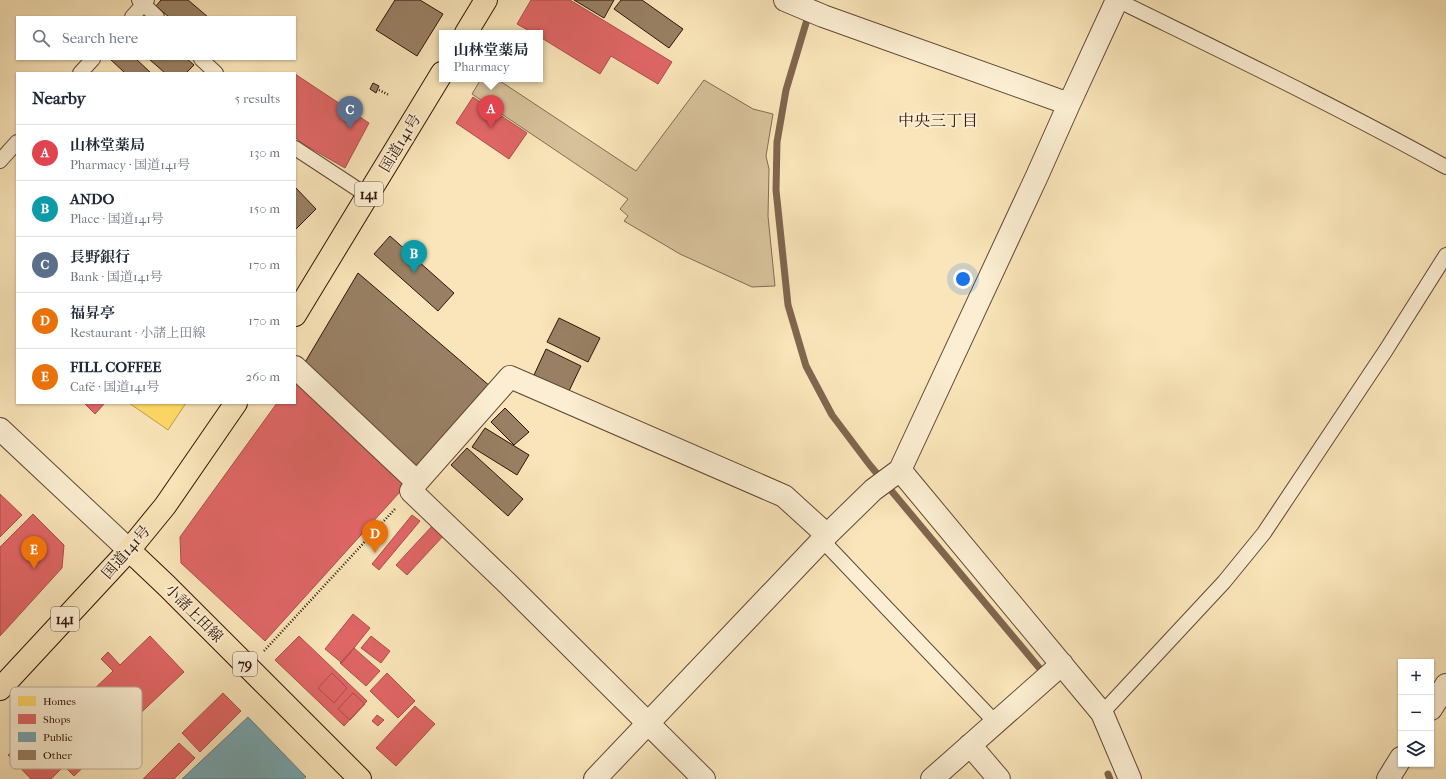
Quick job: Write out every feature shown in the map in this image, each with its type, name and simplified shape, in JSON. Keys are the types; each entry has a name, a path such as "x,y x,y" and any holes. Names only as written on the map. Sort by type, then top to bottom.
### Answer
{"main road":[{"path":"468,30 486,0"},
{"name":"国道141号","path":"296,313 439,78"},
{"name":"国道141号","path":"0,689 130,550 164,506 235,404"},
{"name":"小諸上田線","path":"130,550 249,668 355,777"}],"street":[{"path":"595,779 824,538 873,490 899,471 1038,176 1069,104 1117,0"},
{"path":"792,3 823,16 1069,104"},
{"path":"296,368 414,486 508,584 704,779"},
{"path":"414,486 510,377 784,496 824,538"},
{"path":"0,429 130,550"},
{"path":"899,471 1102,713 1130,779"},
{"path":"932,779 1062,664"},
{"path":"1434,704 1446,685"},
{"path":"970,745 999,779"},
{"path":"1388,779 1398,763"}],"lane":[{"path":"1117,0 1304,91 1446,167"},
{"path":"133,16 143,1 156,16"},
{"path":"81,72 92,60"},
{"path":"202,60 215,72"},
{"path":"0,161 16,143"},
{"path":"296,149 368,196"},
{"path":"1102,713 1224,582 1264,532 1386,350 1446,255"},
{"path":"824,538 996,723"}],"path":[{"path":"379,90 390,95"},
{"path":"249,668 414,486"}],"shaded area":[{"path":"704,80 753,109 773,114 766,156 769,169 768,216 775,286 752,287 680,254 624,221 628,216 620,209 628,199 472,94 479,82 502,82 636,171"}],"building: Homes":[{"path":"130,404 185,404 168,430"}],"building: Shops":[{"path":"531,0 570,0 672,62 658,84 611,56 600,74 543,39 543,30 528,30 517,24"},
{"path":"296,75 369,123 345,168 300,142 296,138"},
{"path":"473,97 527,133 509,159 456,123"},
{"path":"296,379 408,483 265,641 181,563 180,537 276,404 296,404"},
{"path":"85,404 104,404 95,414"},
{"path":"0,494 22,515 0,537"},
{"path":"33,514 64,545 62,568 0,636 0,547"},
{"path":"412,515 420,521 379,570 372,564"},
{"path":"434,524 445,534 407,575 396,565"},
{"path":"353,614 370,628 342,663 325,649"},
{"path":"150,636 184,672 142,712 142,687 96,687 113,671 101,659 108,652 120,665"},
{"path":"299,636 367,701 344,726 275,660"},
{"path":"371,636 390,651 381,663 361,648"},
{"path":"354,648 380,671 366,686 340,663"},
{"path":"332,673 347,688 334,703 318,688"},
{"path":"387,673 415,701 398,718 370,691"},
{"path":"223,693 241,711 200,752 182,733"},
{"path":"353,693 365,704 350,720 338,709"},
{"path":"415,706 435,724 396,766 376,748"},
{"path":"377,715 384,720 378,726 372,721"},
{"path":"179,743 195,758 174,779 143,779"},
{"path":"21,769 61,769 51,779 31,779"},
{"path":"67,769 81,769 74,776"}],"building: Public":[{"path":"248,717 306,777 303,779 182,779"}],"building: Other":[{"path":"161,0 188,0 207,16 168,16 156,6"},
{"path":"395,0 420,0 443,14 417,56 376,30"},
{"path":"574,0 614,0 604,18"},
{"path":"621,0 642,0 683,29 669,48 614,9"},
{"path":"111,60 137,60 150,72 124,72"},
{"path":"150,60 188,60 194,65 187,72 164,72"},
{"path":"373,83 379,86 376,93 370,89"},
{"path":"296,188 316,209 296,229"},
{"path":"390,236 454,293 438,311 374,254"},
{"path":"358,273 491,387 420,471 304,364"},
{"path":"559,318 600,338 588,362 547,342"},
{"path":"546,349 581,366 569,391 534,375"},
{"path":"505,408 529,432 514,445 491,422"},
{"path":"485,428 529,455 517,475 472,447"},
{"path":"467,448 523,499 508,516 451,465"}],"waterway":[{"path":"809,13 786,90 777,142 776,190 788,305 806,366 832,415 869,464 1041,670"},
{"path":"1108,774 1110,779"}],"place":[{"name":"山林堂薬局","path":"491,128"},
{"name":"長野銀行","path":"350,129"},
{"name":"ANDO","path":"414,273"},
{"name":"福昇亭","path":"375,553"},
{"name":"FILL COFFEE","path":"34,569"}],"district":[{"name":"中央三丁目","path":"938,120"}]}
